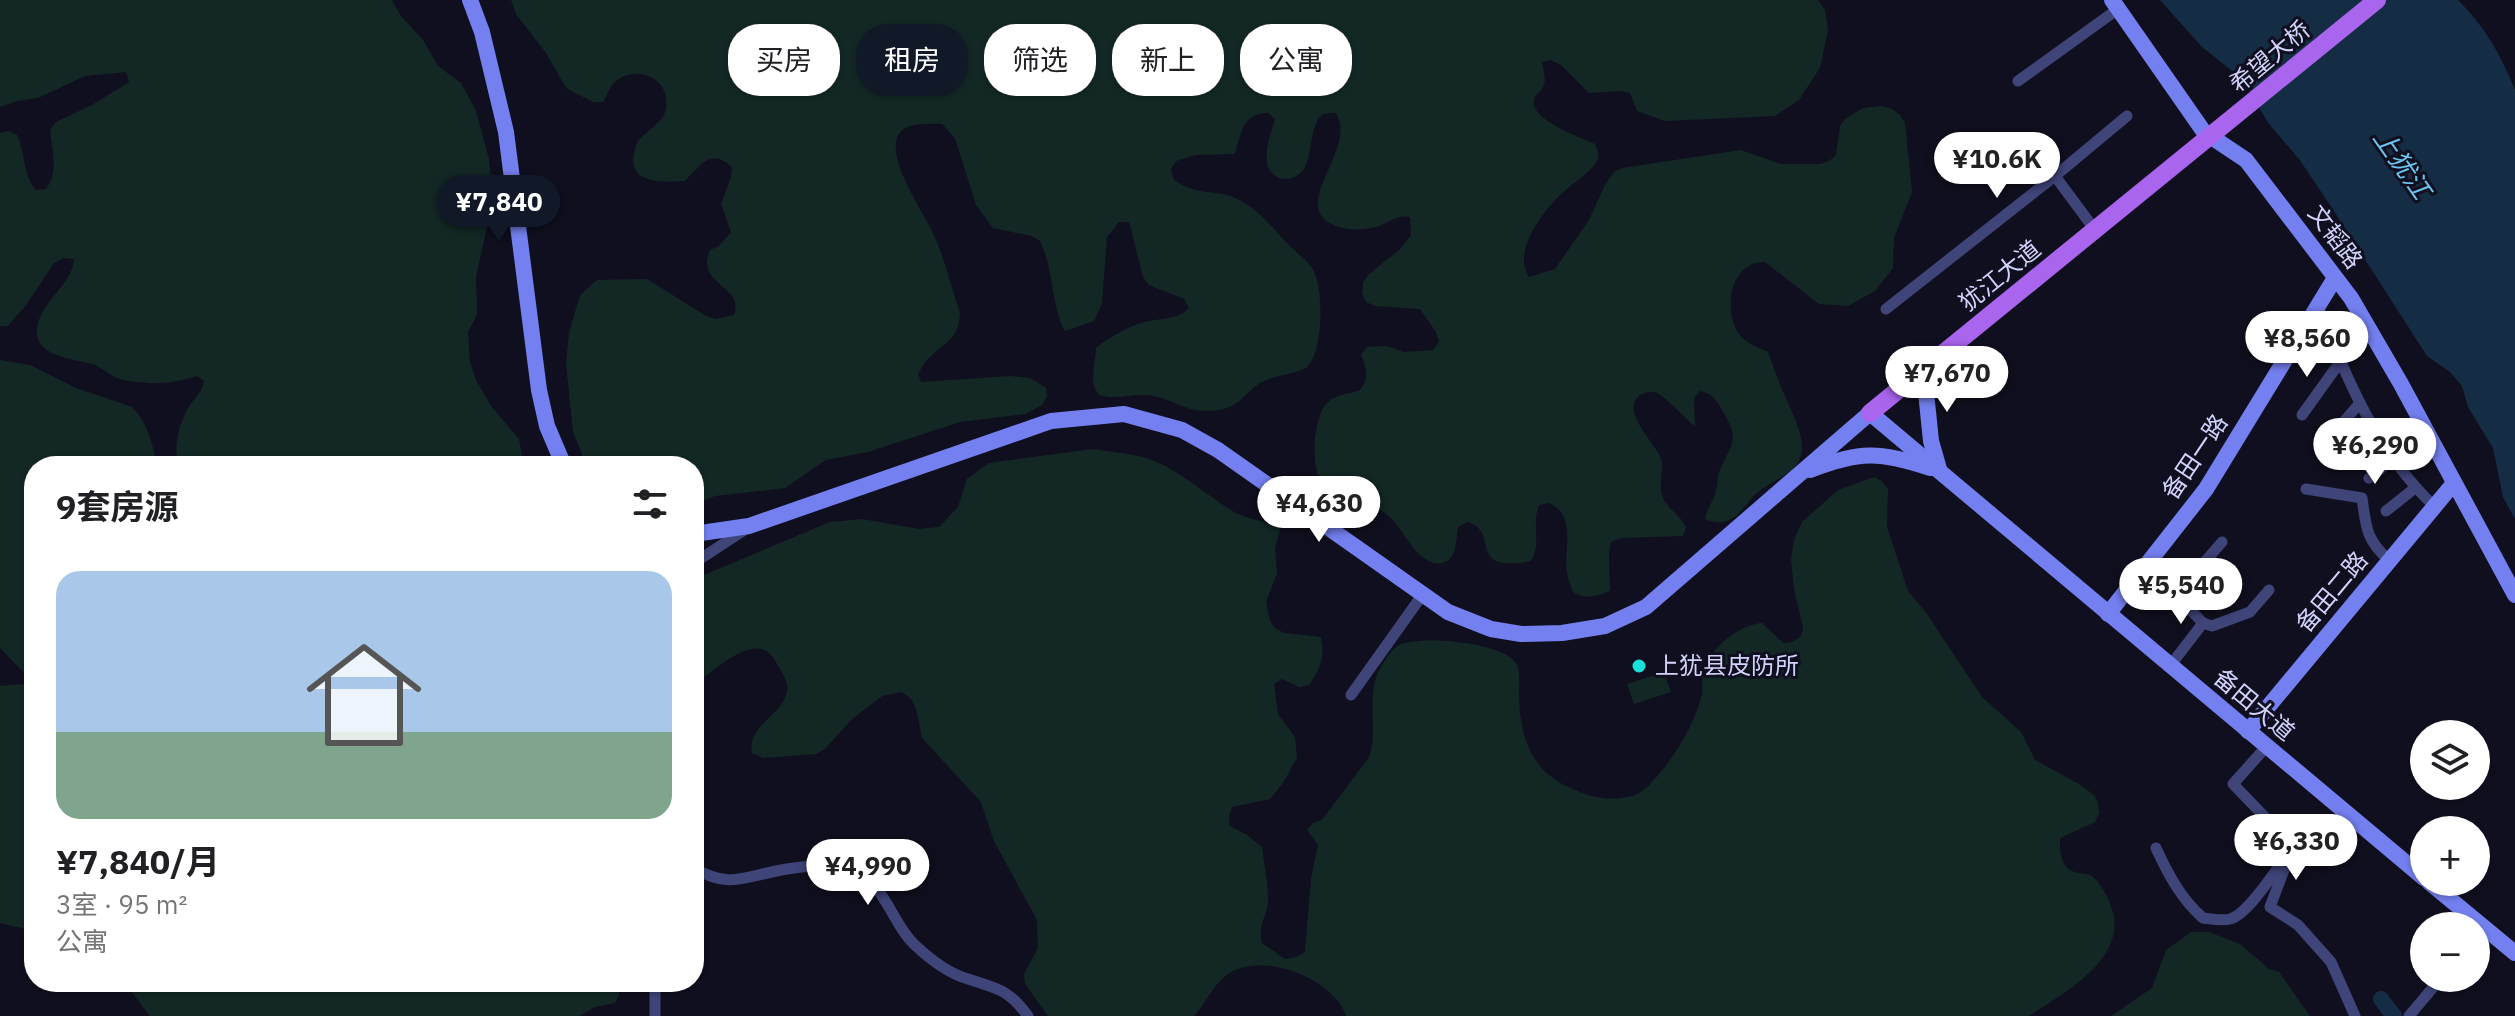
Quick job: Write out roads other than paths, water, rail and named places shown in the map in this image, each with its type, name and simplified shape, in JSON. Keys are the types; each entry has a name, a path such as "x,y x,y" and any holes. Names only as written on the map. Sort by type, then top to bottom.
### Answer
{"main road":[{"path":"470,0 482,32 506,132 539,390 547,426 560,456"},
{"name":"希望大桥","path":"2229,117 2363,0"},
{"name":"希望大桥","path":"2229,117 2377,0"},
{"path":"2115,4 2207,135"},
{"name":"犹江大道","path":"1870,413 2160,178 2229,117"},
{"name":"文韬路","path":"2207,135 2246,160 2351,298 2515,595"},
{"name":"备田一路","path":"2108,614 2206,489 2335,278"},
{"path":"1939,357 1926,392 1931,441 1939,471"},
{"path":"704,533 749,526 1051,421 1124,414 1182,430 1218,450 1448,612 1491,629 1521,634 1562,633 1605,626 1646,607 1870,413"},
{"name":"备田大道","path":"1870,413 2410,866"},
{"path":"1799,475 1860,454 1882,454 1939,471"},
{"name":"备田二路","path":"2248,731 2454,483"},
{"path":"2444,896 2460,912"},
{"path":"2490,937 2515,953"}],"street":[{"path":"2018,81 2115,4"},
{"path":"1886,309 2127,116"},
{"path":"2055,176 2095,230"},
{"path":"2318,306 2340,362 2374,429 2415,488 2434,506"},
{"path":"2302,415 2340,362"},
{"path":"2360,403 2333,434 2347,447 2374,429"},
{"path":"2369,478 2394,458"},
{"path":"2386,511 2415,488"},
{"path":"2306,489 2362,498 2368,536 2376,549 2389,560"},
{"path":"704,557 749,526"},
{"path":"2222,542 2176,595 2203,623 2212,626 2250,612 2269,590"},
{"path":"1351,695 1423,594"},
{"path":"2170,666 2203,623"},
{"path":"2156,848 2169,876 2192,909 2203,918 2231,919 2239,913 2263,889 2293,846 2233,784 2266,747"},
{"path":"2289,852 2270,907 2298,925 2331,962 2355,1016"},
{"path":"704,873 718,880 735,881 774,871 810,867 849,870 863,875 878,889 902,932 917,947 952,972 1005,990 1028,1016"},
{"path":"655,992 655,1016"},
{"path":"2410,1016 2430,992"}],"water":[{"name":"上犹江","path":"2160,0 2458,0 2484,31 2515,90 2515,519 2503,497 2493,448 2468,407 2462,386 2450,372 2427,356 2330,205 2299,159 2269,124 2241,78 2202,47"}],"waterway":[{"path":"2381,999 2394,1016"}],"place":[{"name":"上犹县皮防所","path":"1639,666"}]}
